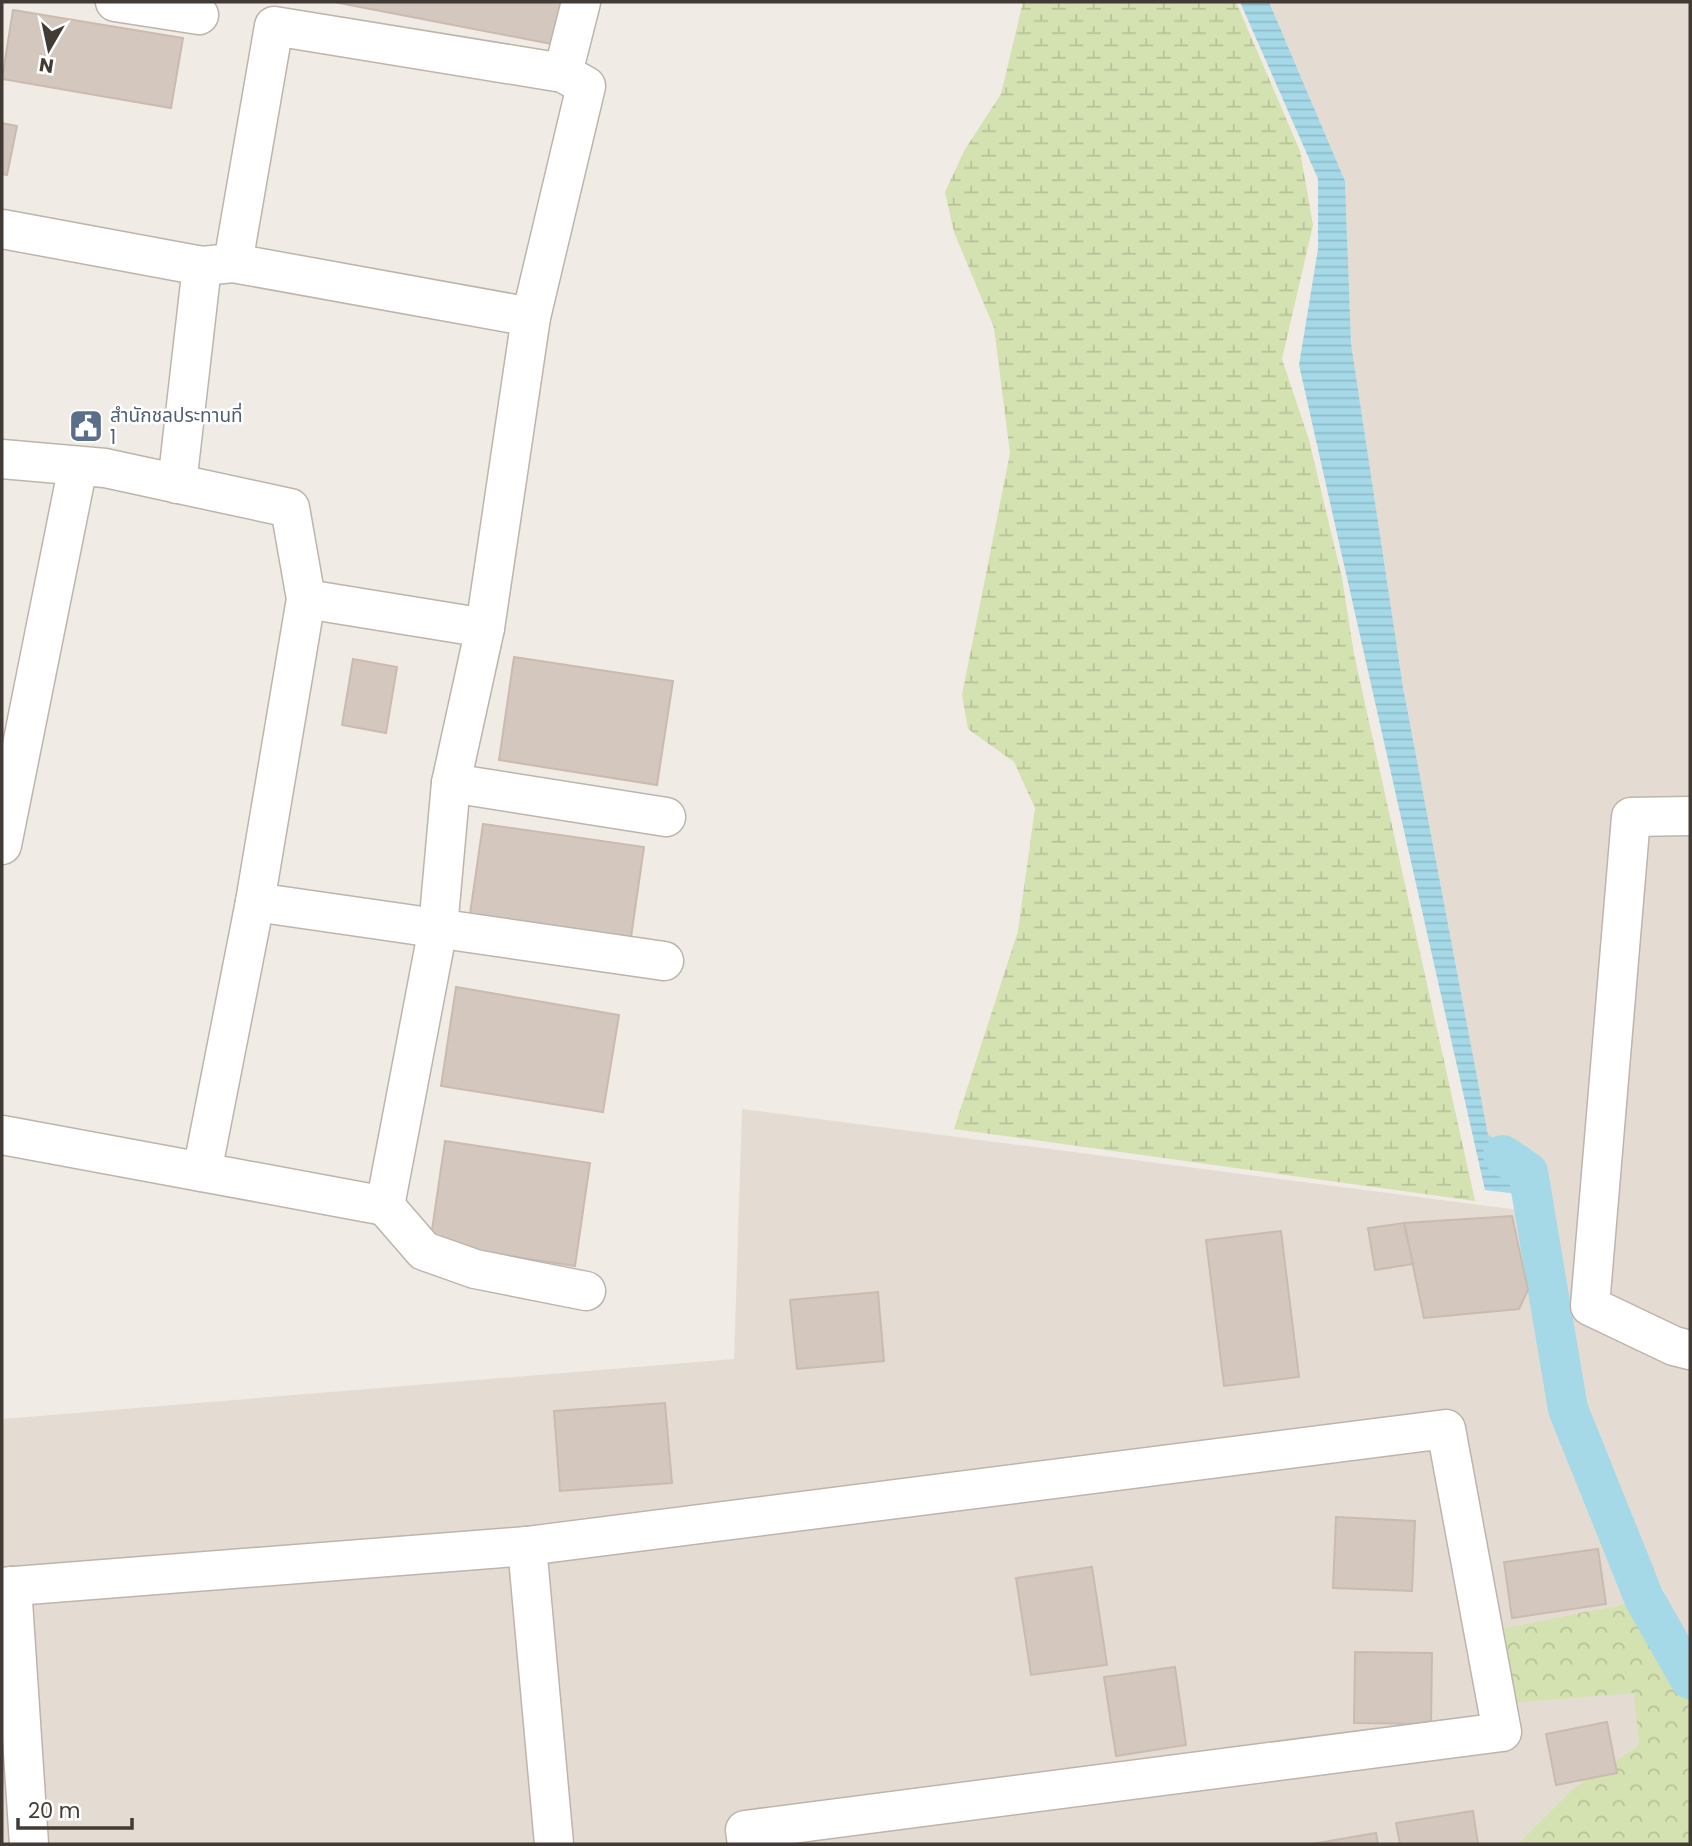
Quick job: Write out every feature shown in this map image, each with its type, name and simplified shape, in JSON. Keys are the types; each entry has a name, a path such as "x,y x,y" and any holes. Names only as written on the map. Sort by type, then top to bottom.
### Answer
{"street":[{"path":"115,2 200,15"},
{"path":"563,73 582,2"},
{"path":"177,484 218,265 274,26 563,73 586,86 531,317 485,628 452,783 438,928 385,1206"},
{"path":"2,229 531,317"},
{"path":"2,459 78,466 290,508 306,599 255,902 202,1172"},
{"path":"2,845 78,466"},
{"path":"306,599 485,628"},
{"path":"452,783 666,817"},
{"path":"1690,816 1631,817 1590,1306 1674,1346 1690,1350"},
{"path":"255,902 664,961"},
{"path":"2,1135 385,1206 424,1251 475,1269 586,1291"},
{"path":"29,1844 7,1587 527,1546 1446,1429 1502,1732 745,1830 747,1844"},
{"path":"527,1546 554,1844"}],"shaded area":[{"path":"1269,2 1690,2 1690,1648 1579,1409 1546,1165 1488,1136 1403,687 1351,343 1345,181"},
{"path":"742,1109 1519,1210 1553,1417 1640,1601 1504,1628 1635,1693 1639,1745 1574,1788 1518,1844 2,1844 2,1419 734,1359"}],"green space":[{"path":"1023,2 1236,2 1300,151 1313,225 1282,359 1309,440 1342,578 1354,654 1475,1201 954,1129 1018,931 1035,808 1014,762 968,729 962,695 1010,453 994,328 954,232 945,192 964,151 1001,94"},
{"path":"1640,1601 1690,1654 1690,1844 1518,1844 1574,1788 1639,1745 1634,1693 1510,1703 1504,1628"}],"water":[{"path":"1240,2 1269,2 1345,181 1351,343 1403,687 1488,1135 1546,1164 1550,1198 1485,1190 1299,365 1318,249 1318,179"}],"building":[{"path":"334,2 566,2 557,45"},
{"path":"13,10 183,38 171,108 2,79"},
{"path":"2,123 17,126 7,175 2,174"},
{"path":"514,657 673,681 657,785 499,760"},
{"path":"353,659 397,667 386,733 342,725"},
{"path":"483,824 644,847 629,951 468,928"},
{"path":"456,987 619,1015 603,1112 441,1086"},
{"path":"445,1141 590,1163 575,1266 430,1244"},
{"path":"1512,1216 1528,1290 1519,1309 1424,1318 1404,1223"},
{"path":"1404,1223 1413,1264 1375,1270 1368,1228"},
{"path":"1281,1231 1299,1377 1224,1386 1206,1240"},
{"path":"878,1292 884,1361 797,1369 790,1300"},
{"path":"665,1403 672,1483 560,1491 554,1411"},
{"path":"1336,1517 1415,1521 1412,1591 1333,1588"},
{"path":"1598,1549 1606,1604 1512,1618 1504,1562"},
{"path":"1092,1567 1107,1665 1031,1675 1016,1578"},
{"path":"1355,1652 1432,1653 1431,1724 1354,1723"},
{"path":"1175,1667 1186,1745 1116,1756 1104,1677"},
{"path":"1607,1722 1617,1773 1556,1785 1546,1734"},
{"path":"1473,1811 1478,1844 1400,1844 1396,1823"},
{"path":"1376,1833 1378,1844 1312,1844"}],"waterway":[{"path":"1503,1155 1528,1172 1568,1409 1644,1598 1690,1679"}],"place":[{"name":"สำนักชลประทานที่ 1","path":"86,426"}]}
